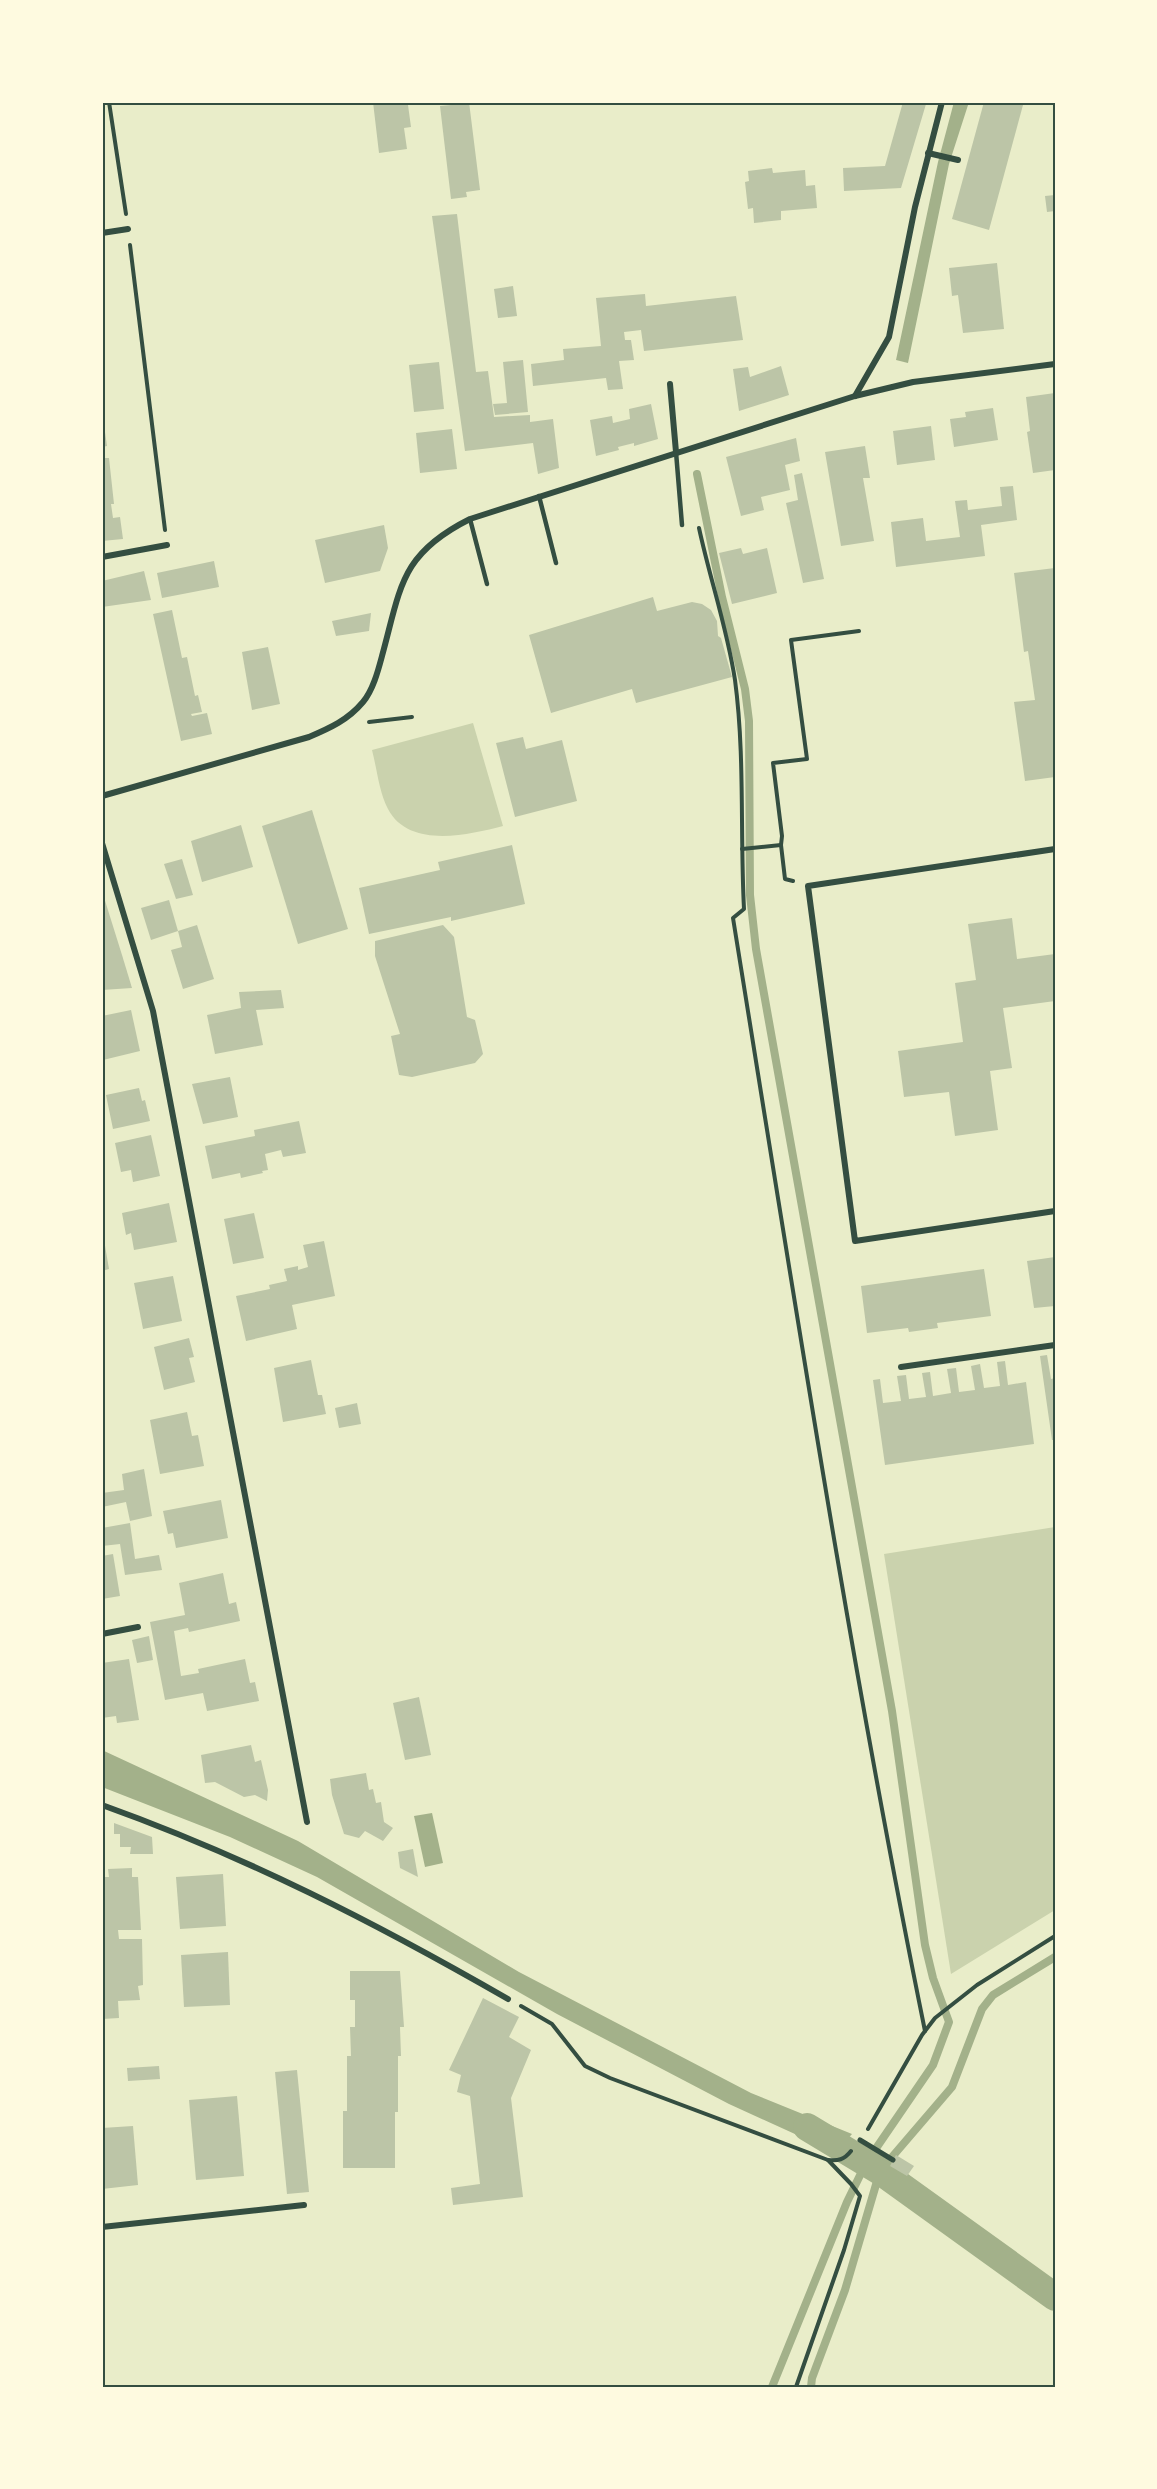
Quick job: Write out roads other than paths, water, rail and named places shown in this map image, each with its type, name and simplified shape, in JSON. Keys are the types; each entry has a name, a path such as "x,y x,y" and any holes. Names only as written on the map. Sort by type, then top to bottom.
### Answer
{"street":[{"path":"855,396 888,337 928,153 942,102"},
{"path":"928,153 958,160"},
{"path":"102,233 128,229"},
{"path":"102,796 309,737 338,725 364,701 374,681 402,583 415,561 432,542 470,519 855,396 913,382 1055,364"},
{"path":"670,384 676,452"},
{"path":"102,557 167,545"},
{"path":"102,843 153,1011 307,1822"},
{"path":"1055,849 808,886 855,1241 1055,1211"},
{"path":"901,1367 1055,1345"},
{"path":"102,1634 138,1628"},
{"path":"102,1805 188,1837 342,1907 507,1999"},
{"path":"860,2140 893,2160"},
{"path":"102,2227 304,2205"}],"lane":[{"path":"676,452 682,525"},
{"path":"538,496 556,563"},
{"path":"470,519 487,584"}],"waterway":[{"path":"697,474 722,597 745,689 749,721 750,895 756,949 892,1711 925,1945 933,1978 949,2022 933,2065 866,2163 847,2202 772,2387"},
{"path":"811,2387 812,2378 845,2290 880,2171 952,2087 982,2009 993,1995 1055,1957"},
{"path":"807,2127 880,2171 1055,2297"}]}
